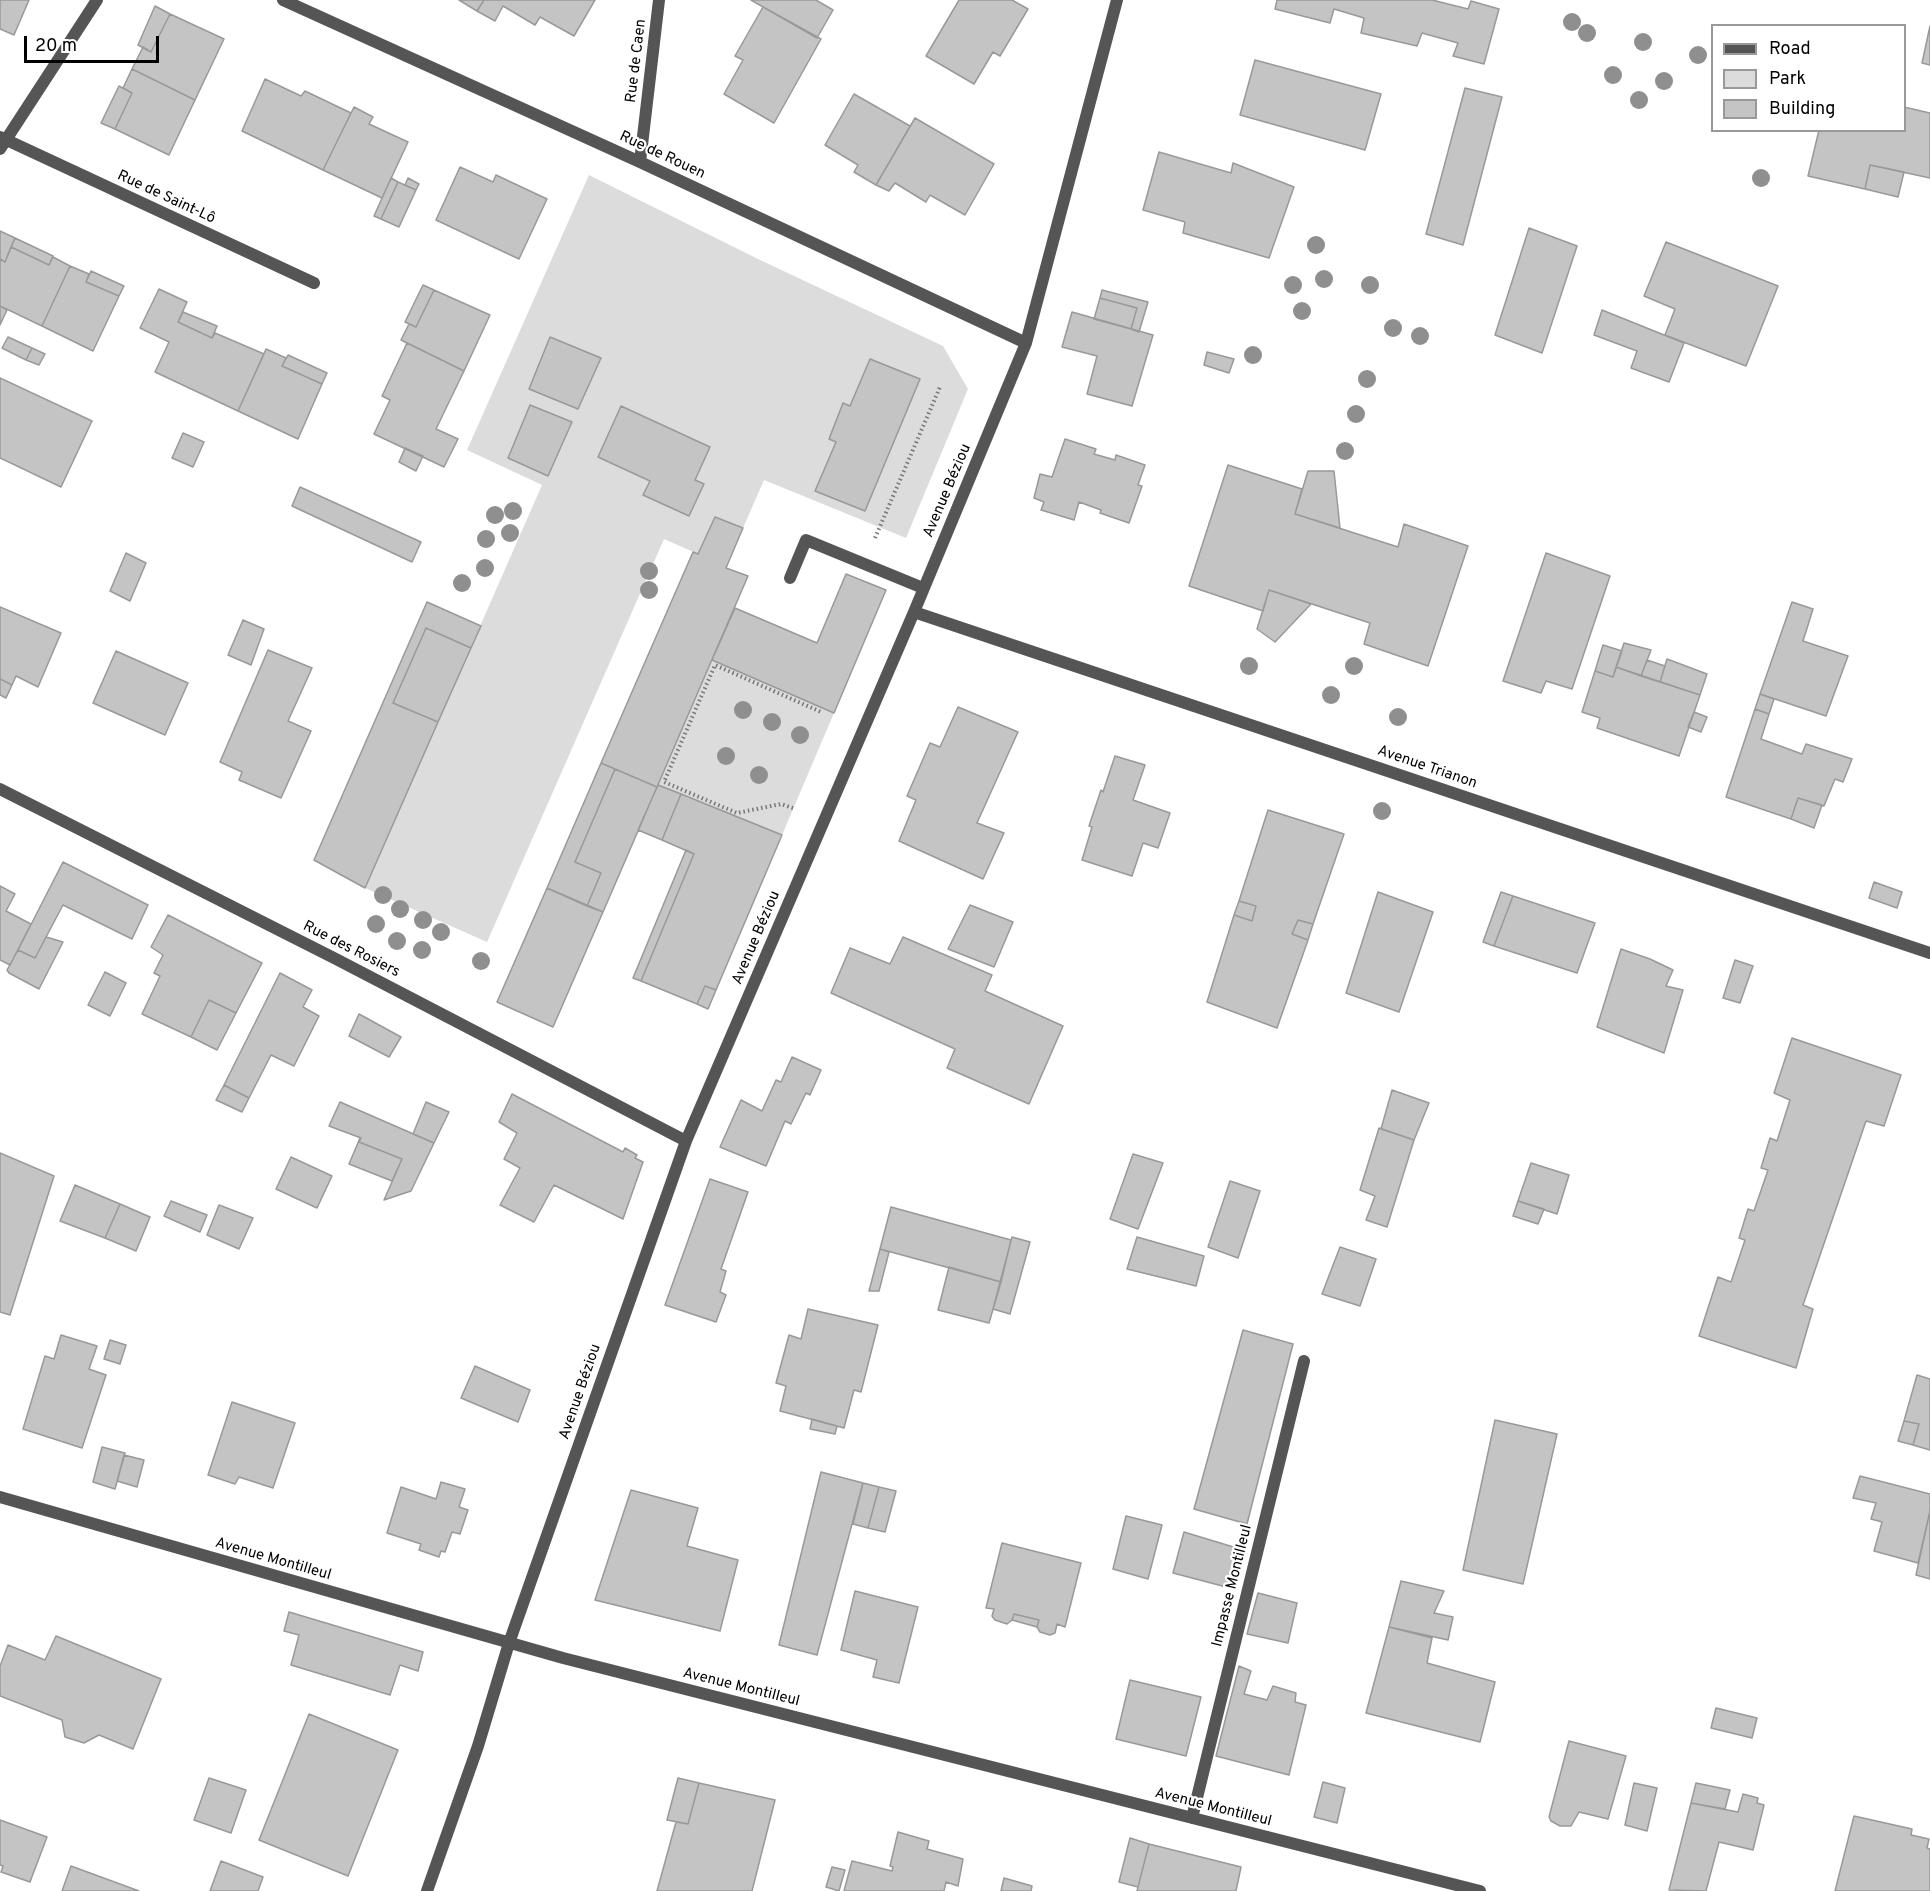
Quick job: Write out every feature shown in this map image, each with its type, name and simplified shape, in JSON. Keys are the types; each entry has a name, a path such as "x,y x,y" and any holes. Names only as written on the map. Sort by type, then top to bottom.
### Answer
{"street":[{"name":"Rue de Saint-Lô","path":"97,0 2,142 314,283"},
{"name":"Rue de Rouen","path":"284,0 640,162 1026,344"},
{"name":"Rue de Caen","path":"640,162 659,0"},
{"name":"Avenue Béziou","path":"426,1891 478,1746 509,1644 686,1141 914,612 1026,344 1118,0"},
{"path":"790,578 806,540 923,588"},
{"name":"Avenue Trianon","path":"914,612 1930,953"},
{"name":"Rue des Rosiers","path":"0,789 326,953 686,1141"},
{"name":"Impasse Montilleul","path":"1192,1818 1304,1361"},
{"name":"Avenue Montilleul","path":"0,1497 509,1644 1480,1891"}],"path":[{"path":"864,563 940,387"},
{"path":"793,808 781,804 737,813 664,782 715,665 821,712"}],"green space":[{"path":"589,175 758,259 943,346 968,389 906,538 764,480 743,528 715,517 698,554 664,539 487,942 365,888 542,485 467,450","holes":["551,337 601,358 578,409 529,389","530,405 572,423 548,476 508,458","621,407 710,447 695,480 704,484 689,516 643,495 650,481 598,457"]},
{"path":"712,660 834,713 782,835 658,785"}],"building":[{"path":"0,0 29,0 14,35 0,29"},
{"path":"459,0 484,0 477,11"},
{"path":"484,0 595,0 574,36 540,17 535,25 503,6 495,21 477,11"},
{"path":"751,0 816,0 833,10 817,38"},
{"path":"959,0 1012,0 1028,9 1000,56 993,52 974,84 926,56"},
{"path":"1277,0 1432,0 1468,9 1471,1 1499,9 1484,64 1453,56 1458,43 1422,33 1417,46 1361,33 1364,18 1334,9 1330,23 1275,9"},
{"path":"155,6 170,14 151,52 138,45"},
{"path":"763,7 821,39 774,123 724,94 743,60 735,56"},
{"path":"170,14 224,39 195,100 132,69 143,47 151,52"},
{"path":"1930,26 1930,65 1922,63"},
{"path":"1255,60 1381,94 1365,150 1240,115"},
{"path":"132,69 195,100 169,155 115,129 132,93 123,88"},
{"path":"265,79 301,96 305,91 351,113 323,170 242,131"},
{"path":"119,86 132,93 115,129 101,123"},
{"path":"1465,88 1502,97 1463,245 1426,234"},
{"path":"854,94 910,126 876,185 854,172 858,165 825,145"},
{"path":"354,107 373,117 369,124 408,142 382,198 323,170"},
{"path":"1906,107 1930,113 1930,178 1870,165 1865,189 1808,176 1819,132 1906,132"},
{"path":"915,118 994,164 965,215 930,195 926,202 895,183 889,191 876,185"},
{"path":"1159,152 1231,173 1233,163 1294,187 1269,258 1183,233 1185,222 1143,210"},
{"path":"1870,165 1904,172 1898,197 1865,189"},
{"path":"460,167 493,182 496,175 547,199 519,259 436,220"},
{"path":"391,178 398,182 381,219 374,216"},
{"path":"408,178 419,184 416,190 405,185"},
{"path":"398,182 416,190 399,227 381,219"},
{"path":"1529,228 1577,246 1542,353 1495,335"},
{"path":"0,231 15,238 5,262 0,259"},
{"path":"15,238 53,256 49,265 11,247"},
{"path":"1666,242 1778,286 1746,366 1665,335 1675,309 1644,296"},
{"path":"11,247 49,265 53,257 70,266 42,326 0,306 0,259 5,262"},
{"path":"70,266 89,274 86,282 119,296 93,351 42,326"},
{"path":"91,271 124,286 119,296 86,282"},
{"path":"423,285 434,290 416,327 405,322"},
{"path":"159,289 187,302 178,322 212,338 215,333 264,354 238,411 155,372 169,342 140,328"},
{"path":"434,290 490,315 464,371 401,340 409,324 416,327"},
{"path":"1102,290 1148,302 1139,332 1131,329 1137,308 1100,298"},
{"path":"1100,298 1137,308 1131,329 1094,319"},
{"path":"0,306 7,310 0,325"},
{"path":"1602,310 1684,343 1669,382 1631,368 1637,351 1594,335"},
{"path":"183,312 217,326 212,338 178,322"},
{"path":"1072,312 1153,335 1132,406 1087,394 1097,356 1062,347"},
{"path":"8,337 32,348 26,360 2,348"},
{"path":"550,337 601,358 578,409 529,389"},
{"path":"407,343 464,371 436,429 458,439 444,467 374,434 390,400 382,396"},
{"path":"32,348 45,354 39,365 26,360"},
{"path":"266,349 286,358 282,366 322,384 298,439 238,411"},
{"path":"1207,352 1234,359 1229,373 1204,365"},
{"path":"288,355 327,373 322,384 282,366"},
{"path":"870,359 920,379 865,511 815,491 836,442 829,439 843,403 850,406"},
{"path":"0,378 92,421 61,487 0,458"},
{"path":"530,405 572,422 548,476 508,458"},
{"path":"621,406 710,447 695,480 704,484 689,516 643,495 650,481 598,457"},
{"path":"183,433 204,442 193,467 172,458"},
{"path":"1065,439 1096,449 1094,454 1115,460 1116,455 1145,465 1138,485 1142,486 1129,523 1100,513 1101,510 1079,502 1074,520 1041,510 1044,502 1034,498 1040,474 1052,477"},
{"path":"405,448 423,456 416,471 399,462"},
{"path":"1228,465 1302,489 1295,514 1398,547 1404,524 1468,546 1428,666 1364,644 1370,623 1269,590 1263,611 1189,586"},
{"path":"1308,471 1334,471 1340,528 1295,514"},
{"path":"300,487 421,542 412,562 292,506"},
{"path":"715,517 743,528 726,568 748,576 657,787 601,763 693,552 698,554"},
{"path":"126,553 146,563 130,601 110,591"},
{"path":"1546,553 1610,576 1572,689 1546,681 1541,693 1503,681"},
{"path":"846,574 886,590 834,713 712,660 735,608 817,643"},
{"path":"1269,590 1311,604 1275,642 1257,629"},
{"path":"427,602 481,626 471,648 426,628 393,703 438,722 365,888 314,860"},
{"path":"1792,602 1813,609 1803,641 1848,656 1826,716 1760,694"},
{"path":"0,607 61,633 38,687 16,676 12,685 0,679"},
{"path":"243,620 264,629 251,665 228,655"},
{"path":"426,628 471,648 438,722 393,703"},
{"path":"1624,643 1651,650 1641,676 1616,667"},
{"path":"1603,645 1622,651 1613,677 1595,671"},
{"path":"268,650 312,668 288,721 311,731 281,798 239,780 242,772 220,762"},
{"path":"116,651 188,683 165,735 93,703"},
{"path":"1667,659 1707,674 1700,695 1660,682"},
{"path":"1647,660 1665,666 1660,682 1641,676"},
{"path":"1616,667 1700,695 1679,756 1597,728 1600,718 1582,712 1595,671 1613,677"},
{"path":"0,679 12,685 6,698 0,695"},
{"path":"1760,694 1774,699 1769,714 1755,709"},
{"path":"958,707 1018,732 977,823 1004,833 983,879 899,841 916,800 907,796 930,743 940,747"},
{"path":"1755,709 1769,714 1761,739 1802,754 1806,744 1852,759 1843,782 1835,779 1824,806 1798,798 1791,819 1726,797"},
{"path":"1694,712 1707,717 1701,732 1688,727"},
{"path":"1115,756 1145,765 1133,800 1170,813 1158,848 1143,843 1132,876 1082,860 1092,827 1089,826"},
{"path":"601,763 615,769 575,862 601,873 587,906 547,888"},
{"path":"615,769 657,787 603,912 587,906 601,873 575,862"},
{"path":"658,785 681,794 662,840 638,830"},
{"path":"681,794 782,835 716,990 705,986 697,1004 641,981 694,854 662,840"},
{"path":"1798,798 1822,805 1814,828 1791,819"},
{"path":"1268,810 1344,834 1313,924 1298,920 1292,934 1308,940 1277,1028 1207,1002 1234,915 1252,921 1256,906 1239,901"},
{"path":"686,850 694,854 641,981 633,978"},
{"path":"63,862 148,905 132,939 63,905 35,958 18,950"},
{"path":"1874,882 1902,892 1897,908 1869,898"},
{"path":"0,886 15,894 6,911 31,924 10,965 0,960"},
{"path":"547,888 603,912 553,1027 497,1002"},
{"path":"1378,892 1433,912 1399,1012 1346,993"},
{"path":"1501,892 1513,896 1494,946 1483,942"},
{"path":"1513,896 1595,923 1577,973 1494,946"},
{"path":"1239,901 1256,906 1252,921 1234,915"},
{"path":"970,905 1013,922 994,967 948,949"},
{"path":"168,915 262,963 236,1013 209,1000 191,1037 142,1014 160,976 154,973 163,955 151,947"},
{"path":"1298,920 1313,924 1308,940 1292,934"},
{"path":"46,937 63,942 39,989 7,970 18,950 35,958"},
{"path":"903,937 992,975 985,991 1063,1026 1029,1104 947,1068 955,1049 831,993 850,948 890,964"},
{"path":"1621,949 1673,970 1666,986 1683,990 1664,1053 1597,1027"},
{"path":"1735,960 1753,966 1740,1003 1723,998"},
{"path":"105,972 126,983 110,1016 88,1005"},
{"path":"280,973 312,990 303,1007 319,1016 294,1066 271,1055 249,1098 224,1085"},
{"path":"705,986 716,990 708,1009 697,1004"},
{"path":"209,1000 236,1013 217,1050 191,1037"},
{"path":"359,1014 401,1037 389,1057 349,1036"},
{"path":"1792,1038 1901,1075 1884,1126 1866,1121 1803,1305 1813,1309 1796,1368 1699,1336 1718,1277 1731,1282 1745,1240 1739,1238 1748,1209 1754,1211 1768,1170 1761,1168 1770,1138 1777,1141 1790,1100 1774,1093"},
{"path":"792,1057 821,1070 810,1095 806,1093 791,1124 785,1121 766,1166 720,1147 741,1100 762,1111 776,1080 781,1082"},
{"path":"224,1085 249,1098 242,1112 216,1100"},
{"path":"1392,1090 1429,1103 1414,1140 1381,1129"},
{"path":"512,1094 623,1152 625,1148 637,1155 635,1158 643,1162 623,1219 554,1185 534,1222 500,1205 520,1168 504,1159 517,1133 499,1122"},
{"path":"340,1102 434,1143 411,1191 384,1200 402,1159 359,1142 361,1138 329,1126"},
{"path":"426,1102 449,1112 434,1143 413,1134"},
{"path":"1379,1128 1414,1140 1387,1227 1366,1220 1375,1196 1360,1190"},
{"path":"360,1138 359,1142 402,1159 392,1181 349,1164"},
{"path":"0,1153 54,1176 10,1315 0,1312"},
{"path":"1133,1154 1163,1163 1138,1229 1110,1219"},
{"path":"291,1157 332,1176 317,1208 276,1189"},
{"path":"1531,1163 1569,1175 1557,1214 1518,1201"},
{"path":"710,1179 748,1192 721,1269 726,1271 720,1292 726,1295 716,1322 665,1305"},
{"path":"1230,1181 1260,1191 1238,1258 1208,1247"},
{"path":"75,1185 120,1204 105,1238 60,1221"},
{"path":"171,1201 207,1215 200,1232 164,1216"},
{"path":"1518,1201 1544,1209 1538,1224 1513,1216"},
{"path":"120,1204 150,1217 136,1251 105,1238"},
{"path":"219,1205 253,1218 239,1249 207,1235"},
{"path":"891,1207 1011,1240 1001,1282 880,1249"},
{"path":"1012,1237 1030,1242 1010,1314 993,1309"},
{"path":"1137,1237 1204,1256 1196,1286 1127,1269"},
{"path":"1340,1247 1376,1259 1360,1306 1322,1294"},
{"path":"880,1249 889,1252 879,1291 869,1291"},
{"path":"949,1267 1001,1282 989,1323 938,1310"},
{"path":"808,1309 878,1325 861,1392 854,1390 844,1428 780,1411 786,1386 776,1383 789,1335 801,1339"},
{"path":"1243,1330 1293,1344 1247,1524 1194,1509"},
{"path":"61,1335 97,1346 89,1369 106,1375 82,1448 23,1429 45,1356 54,1359"},
{"path":"110,1340 126,1345 120,1364 104,1359"},
{"path":"475,1366 530,1390 518,1422 461,1398"},
{"path":"1917,1375 1930,1379 1930,1450 1913,1445 1919,1424 1904,1421"},
{"path":"232,1402 295,1423 273,1488 239,1477 235,1484 208,1475"},
{"path":"812,1419 837,1426 835,1434 810,1429"},
{"path":"1495,1420 1557,1434 1523,1584 1463,1570"},
{"path":"1904,1421 1919,1424 1913,1445 1898,1441"},
{"path":"102,1447 125,1453 115,1489 93,1482"},
{"path":"124,1455 144,1460 137,1487 117,1481"},
{"path":"821,1472 863,1483 817,1655 779,1645"},
{"path":"1860,1476 1930,1494 1930,1511 1918,1563 1874,1551 1882,1522 1871,1519 1876,1503 1853,1498"},
{"path":"441,1482 465,1489 459,1507 468,1510 460,1534 452,1532 445,1552 441,1551 439,1557 419,1550 421,1544 387,1533 401,1487 436,1499"},
{"path":"863,1483 879,1487 868,1528 853,1524"},
{"path":"879,1487 896,1491 885,1532 868,1528"},
{"path":"631,1490 698,1508 687,1546 738,1560 720,1631 595,1600"},
{"path":"1930,1511 1930,1579 1916,1575"},
{"path":"1126,1516 1162,1525 1148,1579 1113,1569"},
{"path":"1184,1532 1240,1549 1230,1588 1173,1573"},
{"path":"1002,1543 1081,1563 1065,1627 1057,1624 1055,1633 1050,1635 1040,1632 1037,1627 1039,1620 1014,1614 1012,1620 1007,1624 995,1620 992,1616 994,1609 986,1608"},
{"path":"1401,1581 1444,1591 1434,1613 1453,1617 1448,1640 1389,1627"},
{"path":"855,1591 918,1607 899,1683 873,1677 877,1660 841,1650"},
{"path":"1258,1593 1297,1603 1288,1643 1247,1634"},
{"path":"289,1612 423,1652 418,1671 400,1665 390,1695 291,1665 299,1635 284,1631"},
{"path":"1014,1614 1039,1620 1037,1627 1012,1620"},
{"path":"1389,1627 1432,1638 1427,1663 1495,1682 1480,1742 1366,1713"},
{"path":"56,1636 161,1679 133,1749 99,1735 84,1743 65,1737 62,1720 0,1696 0,1666 8,1645 45,1660"},
{"path":"1239,1666 1251,1671 1244,1694 1267,1700 1273,1686 1296,1693 1295,1702 1306,1705 1289,1775 1216,1756"},
{"path":"1130,1680 1201,1697 1186,1756 1116,1739"},
{"path":"1716,1708 1757,1718 1752,1738 1711,1728"},
{"path":"309,1714 398,1750 348,1876 259,1840"},
{"path":"1569,1741 1626,1756 1608,1819 1579,1812 1571,1826 1560,1826 1551,1821 1549,1817"},
{"path":"209,1778 246,1790 231,1833 194,1820"},
{"path":"678,1778 699,1783 688,1824 667,1820"},
{"path":"1323,1782 1345,1788 1337,1823 1314,1817"},
{"path":"699,1783 775,1800 752,1891 657,1891 676,1822 688,1824"},
{"path":"1634,1783 1657,1788 1647,1831 1625,1825"},
{"path":"1696,1783 1730,1790 1725,1809 1691,1803"},
{"path":"1743,1794 1758,1798 1757,1803 1764,1805 1753,1850 1719,1842 1706,1891 1669,1890 1691,1803 1738,1812"},
{"path":"1854,1816 1912,1829 1911,1835 1929,1839 1927,1848 1930,1849 1930,1891 1835,1891"},
{"path":"0,1820 47,1837 30,1882 1,1872 3,1866 0,1865"},
{"path":"898,1832 929,1841 927,1849 963,1859 958,1886 946,1882 944,1891 844,1891 852,1861 892,1871 893,1867 890,1866"},
{"path":"1130,1838 1149,1844 1138,1887 1119,1882"},
{"path":"1149,1844 1241,1867 1236,1891 1137,1891"},
{"path":"221,1861 263,1877 258,1891 210,1891"},
{"path":"71,1866 139,1891 62,1891"},
{"path":"832,1867 845,1870 839,1891 826,1887"},
{"path":"1004,1878 1032,1886 1031,1891 1001,1891"}]}
